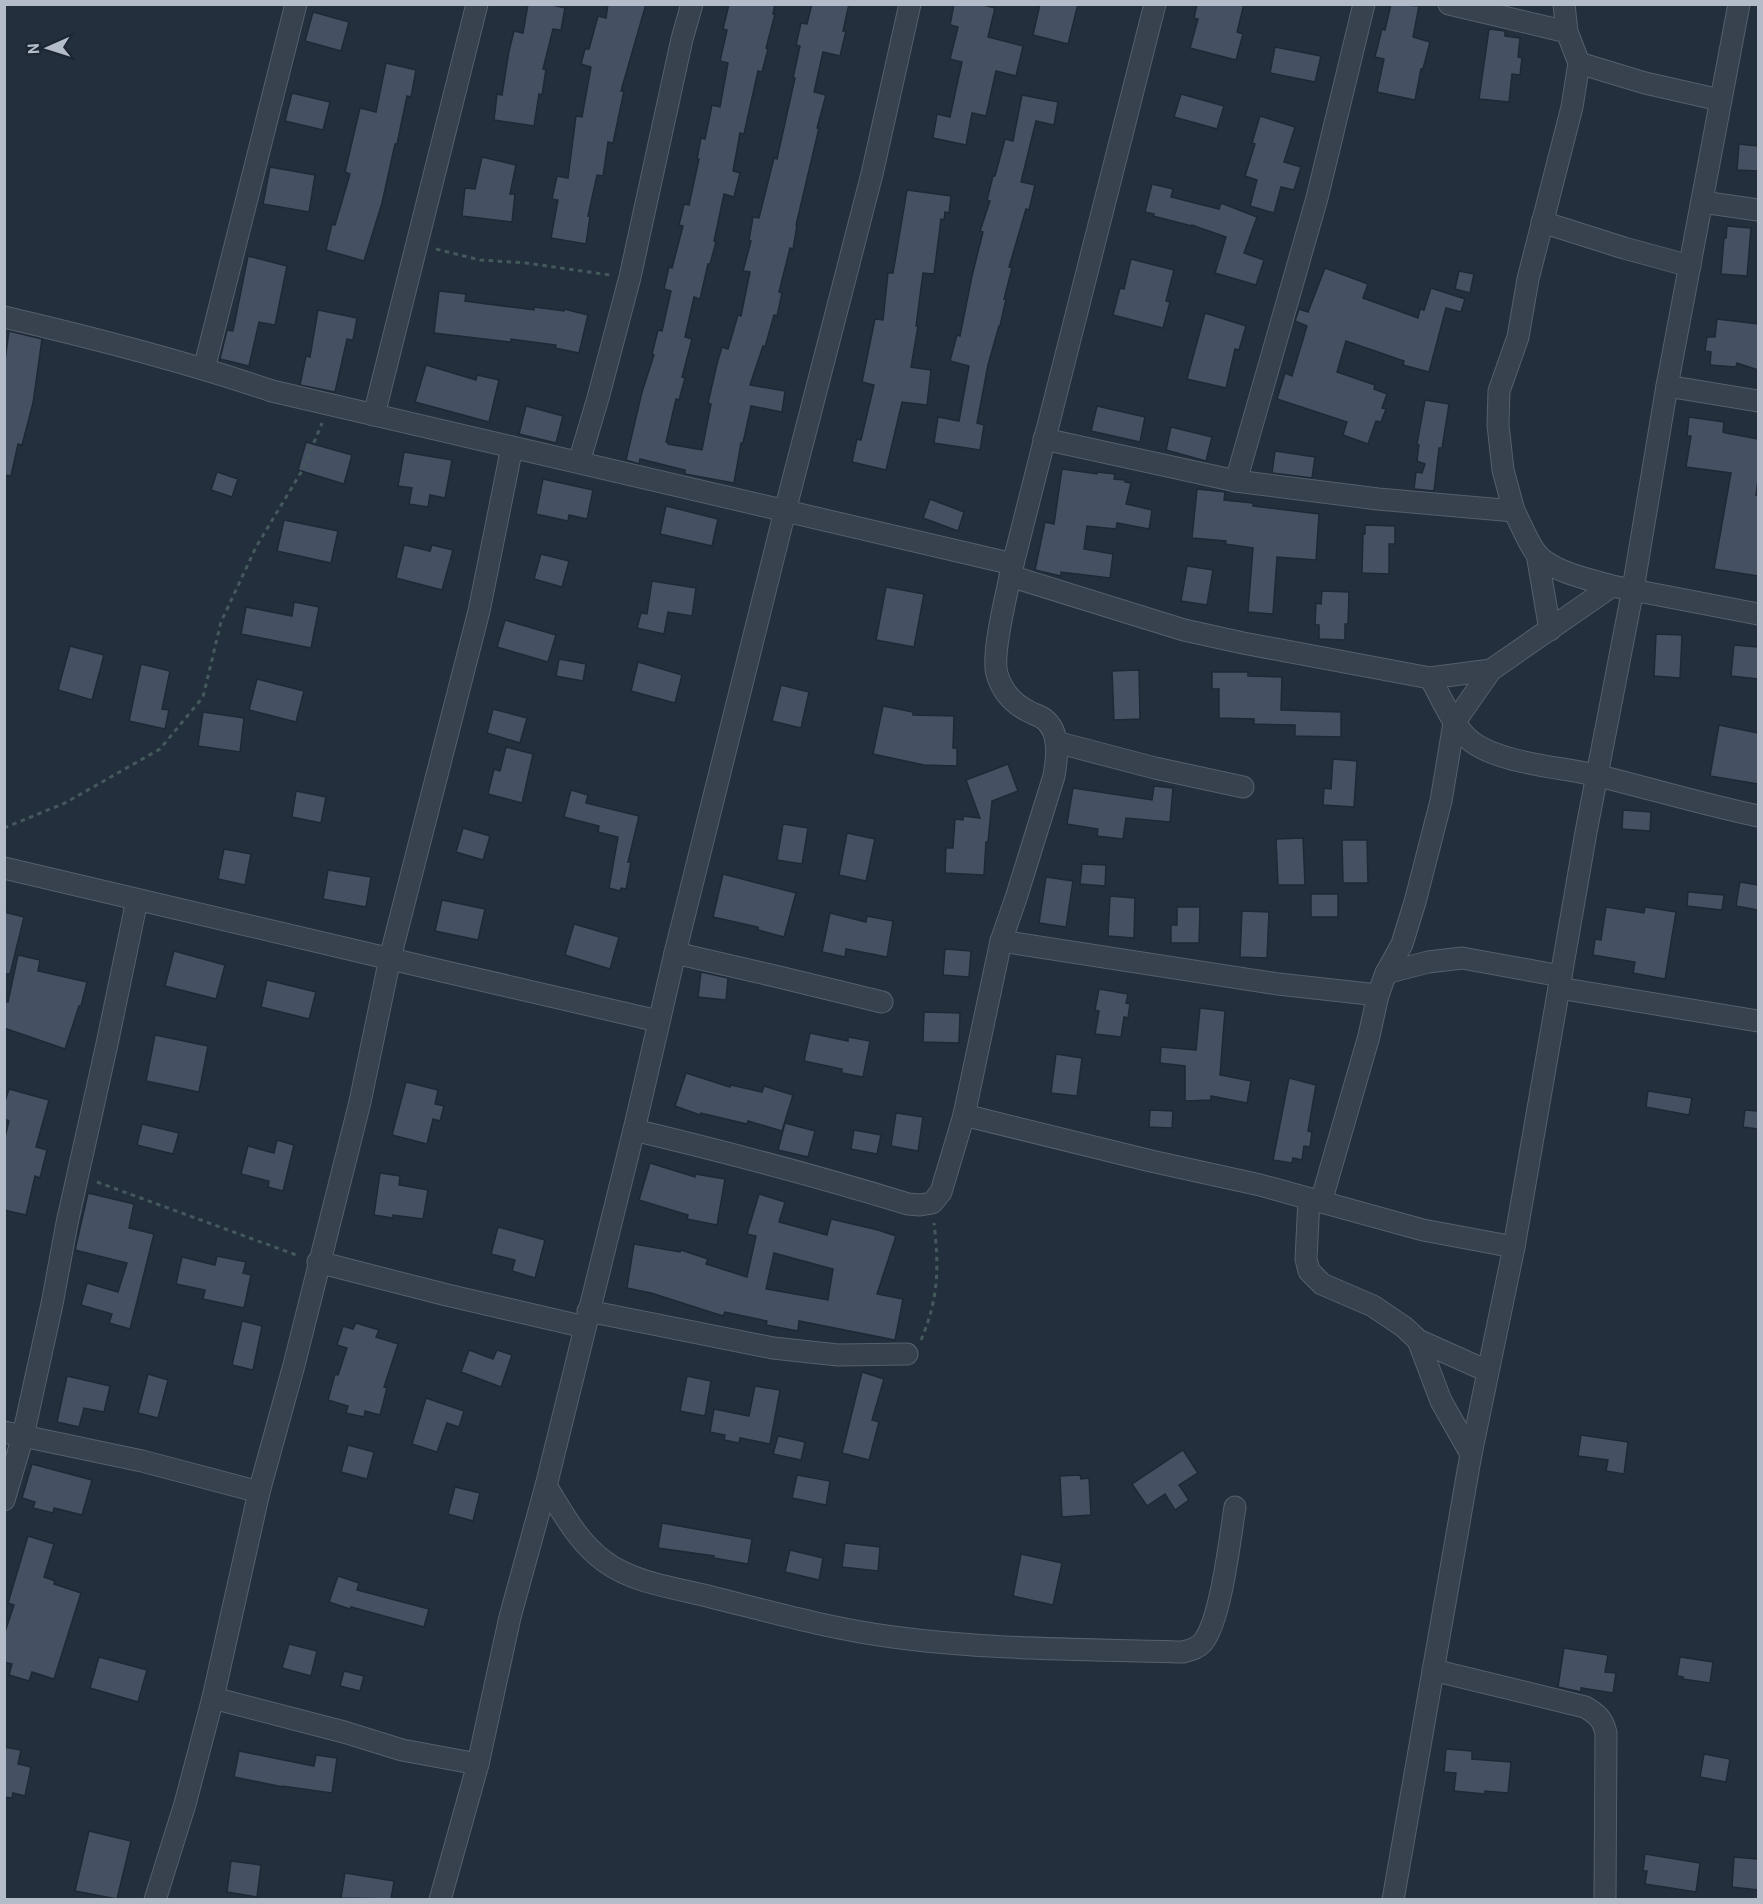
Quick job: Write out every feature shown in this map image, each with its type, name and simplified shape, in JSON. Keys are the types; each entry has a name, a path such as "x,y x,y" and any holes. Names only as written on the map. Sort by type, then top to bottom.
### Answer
{"street":[{"path":"204,369 296,4"},
{"path":"374,415 477,4"},
{"path":"579,462 630,277 692,4"},
{"path":"440,1899 478,1764 510,1617 546,1486 675,953 872,174 910,4"},
{"path":"634,1130 825,1178 908,1204 933,1203 941,1192 964,1115 1001,942 1054,776 1057,760 1056,742 1052,729 1045,719 1015,705 1004,690 996,671 997,647 1012,570 1044,439 1155,4"},
{"path":"1236,481 1317,198 1364,4"},
{"path":"1449,4 1567,32"},
{"path":"1393,1899 1471,1454 1514,1247 1597,776 1622,587 1667,386 1739,4"},
{"path":"1550,630 1536,554 1514,511 1503,470 1498,425 1499,391 1518,337 1528,279 1572,107 1579,63 1567,32 1570,6"},
{"path":"1579,63 1645,83 1720,100"},
{"path":"1702,202 1758,210"},
{"path":"1542,222 1690,266"},
{"path":"4,317 98,339 272,391 579,462 1012,570 1184,630 1430,678 1491,670"},
{"path":"1667,386 1758,400"},
{"path":"1044,439 1236,481 1378,499 1514,511"},
{"path":"155,1899 185,1804 213,1698 259,1492 294,1365 360,1102 390,958 479,611 512,447"},
{"path":"1536,554 1569,574 1758,614"},
{"path":"1487,1371 1418,1340 1404,1327 1373,1306 1322,1284 1309,1271 1306,1259 1315,1201 1370,1036 1378,995 1386,973 1402,945 1441,801 1454,723 1491,670 1550,630 1622,587"},
{"path":"1430,678 1454,723 1473,742 1491,753 1597,776 1758,816"},
{"path":"1056,742 1155,768 1243,787"},
{"path":"4,868 658,1022"},
{"path":"4,1500 14,1434 78,1175 137,900"},
{"path":"1001,942 1278,984 1378,995"},
{"path":"675,953 882,1002"},
{"path":"1386,973 1428,962 1462,958 1560,982 1758,1022"},
{"path":"964,1115 1260,1185 1423,1230 1514,1247"},
{"path":"318,1262 447,1295 586,1319 773,1348 838,1355 907,1354"},
{"path":"1418,1340 1441,1401 1471,1454"},
{"path":"14,1434 142,1461 259,1492"},
{"path":"546,1486 584,1543 603,1561 622,1573 652,1582 809,1621 890,1637 952,1643 1171,1652 1193,1649 1202,1643 1211,1630 1221,1591 1235,1507"},
{"path":"1433,1670 1585,1707 1598,1714 1604,1723 1606,1733 1605,1899"},
{"path":"213,1698 344,1732 402,1750 478,1764"}],"path":[{"path":"417,244 480,260 526,263 630,277"},
{"path":"4,828 65,803 160,749 203,697 220,622 256,548 303,469 330,405"},
{"path":"78,1175 318,1262"},
{"path":"907,1354 917,1347 935,1300 938,1257 933,1203"}],"building":[{"path":"528,4 548,4 565,8 561,30 553,29 543,69 546,69 542,95 539,94 534,126 494,120 497,94 502,95 514,31 523,33"},
{"path":"608,4 646,4 621,91 624,91 613,143 608,142 603,176 597,175 588,216 590,216 586,244 551,238 558,200 552,199 557,176 568,178 576,116 582,117 591,67 581,64 585,49 589,49 598,16 606,18"},
{"path":"729,4 775,4 773,14 775,14 762,72 758,71 744,134 740,133 733,171 740,173 734,197 724,194 714,241 716,242 700,299 694,297 685,337 692,339 682,377 685,378 679,400 676,399 666,442 702,450 711,404 708,403 717,364 722,347 728,349 738,315 741,316 750,272 743,271 751,241 749,240 753,217 759,218 774,158 777,159 795,78 793,78 800,46 796,45 801,23 807,24 812,4 849,4 840,56 823,52 814,92 826,95 796,225 793,249 790,248 779,292 782,293 777,316 774,315 765,347 763,346 750,385 785,391 782,412 751,406 734,483 685,474 685,470 640,459 639,464 626,460 642,392 654,355 652,354 658,330 662,331 671,291 664,289 683,226 679,225 684,204 689,205 701,138 705,139 712,105 720,107 728,63 720,61 727,30 723,29"},
{"path":"954,4 979,4 995,8 988,37 1023,46 1016,76 996,71 986,116 972,113 966,145 933,138 937,114 950,117 962,62 950,59 958,27 950,25"},
{"path":"1040,4 1078,4 1068,44 1033,35"},
{"path":"1197,4 1244,4 1237,32 1243,34 1236,60 1190,48 1198,19 1194,18"},
{"path":"1391,4 1419,6 1413,37 1430,42 1423,69 1421,69 1415,100 1377,92 1384,59 1375,57"},
{"path":"313,12 349,22 341,51 305,41"},
{"path":"1489,29 1505,31 1505,36 1520,38 1518,57 1522,58 1520,75 1512,74 1509,102 1479,99"},
{"path":"1275,47 1321,56 1315,82 1270,73"},
{"path":"386,63 416,70 411,97 407,96 382,203 364,261 326,250 332,224 335,225 350,174 345,172 360,108 376,112"},
{"path":"292,93 330,102 323,130 285,121"},
{"path":"1181,94 1224,106 1217,129 1174,117"},
{"path":"1022,95 1058,102 1054,125 1036,121 1021,182 1035,185 1029,210 1026,209 1009,267 1012,268 1004,299 1006,299 988,365 977,423 984,425 980,450 934,443 938,417 959,421 969,366 950,361 957,335 960,336 983,232 980,231 990,201 987,200 993,176 995,176 1005,139 1013,141"},
{"path":"1260,116 1295,127 1284,162 1301,167 1294,190 1281,187 1274,213 1250,206 1257,180 1245,176 1255,144 1252,143"},
{"path":"1739,144 1758,146 1758,171 1737,170"},
{"path":"482,157 516,165 510,194 515,194 512,222 462,216 465,188 475,189"},
{"path":"270,167 315,175 309,212 263,204"},
{"path":"1152,184 1173,189 1171,197 1219,209 1221,203 1257,217 1244,253 1264,260 1256,285 1215,273 1226,237 1145,212"},
{"path":"907,190 951,196 949,213 945,212 944,220 941,219 934,274 923,273 911,367 931,370 927,405 902,402 886,470 852,462 857,439 861,440 874,385 862,382 875,319 883,320 888,273 893,273"},
{"path":"1727,226 1751,228 1747,276 1721,274"},
{"path":"248,256 287,266 275,325 259,322 249,366 220,359 227,330 233,331"},
{"path":"1131,259 1174,270 1166,301 1170,302 1163,328 1113,315 1120,288 1124,289"},
{"path":"1325,268 1368,284 1363,298 1418,318 1420,309 1424,310 1431,288 1465,299 1461,312 1446,308 1429,372 1403,365 1404,361 1346,341 1337,372 1375,385 1374,389 1387,394 1382,408 1386,409 1381,422 1376,421 1368,444 1343,435 1347,422 1277,399 1285,373 1292,376 1307,326 1295,321 1299,309 1308,312"},
{"path":"1459,271 1474,274 1470,293 1455,289"},
{"path":"439,291 466,294 465,301 534,310 534,307 564,311 564,309 588,315 579,353 555,348 556,345 434,333"},
{"path":"318,310 357,318 353,340 347,339 335,392 300,385 306,356 310,357"},
{"path":"1205,313 1246,326 1239,350 1235,349 1226,388 1187,379"},
{"path":"1717,319 1758,324 1758,370 1737,363 1736,367 1710,365 1711,352 1705,351 1707,337 1715,337"},
{"path":"9,331 42,339 33,403 22,445 18,444 11,476 4,475 4,368"},
{"path":"426,365 476,380 477,375 499,380 489,422 415,402"},
{"path":"1425,400 1449,404 1442,448 1439,448 1434,491 1414,489 1416,472 1422,473 1425,464 1417,461 1419,445 1417,444"},
{"path":"526,406 563,416 556,443 519,434"},
{"path":"1097,406 1145,417 1140,442 1091,431"},
{"path":"1689,417 1724,422 1723,432 1758,439 1756,495 1758,495 1758,576 1714,569 1731,473 1686,467 1691,436 1687,436"},
{"path":"1171,427 1212,437 1206,461 1166,450"},
{"path":"306,442 352,455 344,484 298,470"},
{"path":"1275,451 1315,457 1312,478 1272,473"},
{"path":"404,452 452,460 445,498 430,495 428,507 409,504 412,488 398,486"},
{"path":"1062,469 1115,474 1114,479 1131,483 1126,504 1152,510 1149,529 1117,523 1116,529 1087,526 1084,549 1113,554 1110,578 1061,572 1061,576 1035,570 1045,522 1054,524"},
{"path":"217,472 238,479 232,497 211,490"},
{"path":"543,479 593,490 587,519 569,515 568,521 536,514"},
{"path":"1197,489 1225,492 1224,500 1253,503 1253,506 1319,514 1316,560 1277,557 1273,614 1248,612 1253,548 1225,544 1226,541 1192,538"},
{"path":"930,499 964,512 958,531 923,518"},
{"path":"666,506 718,519 712,546 660,534"},
{"path":"284,520 338,531 331,563 277,551"},
{"path":"1365,525 1395,526 1395,544 1389,544 1389,574 1362,573"},
{"path":"404,545 430,551 432,545 453,550 442,590 396,578"},
{"path":"541,554 569,561 562,587 534,579"},
{"path":"1187,566 1213,570 1207,605 1181,601"},
{"path":"652,581 696,588 692,616 668,612 664,634 637,628 641,613 647,614"},
{"path":"886,587 924,594 914,647 876,640"},
{"path":"1322,591 1349,592 1345,640 1319,639 1319,625 1315,625 1316,603 1321,604"},
{"path":"294,602 319,607 311,648 241,634 246,607 292,616"},
{"path":"505,620 556,635 548,662 497,647"},
{"path":"1656,634 1682,635 1680,678 1654,676"},
{"path":"1734,645 1758,647 1758,679 1731,676"},
{"path":"70,646 104,655 92,700 58,690"},
{"path":"559,659 586,664 583,681 556,676"},
{"path":"638,662 682,675 675,703 631,691"},
{"path":"141,664 170,671 162,709 169,710 165,729 129,721"},
{"path":"1139,670 1140,719 1114,720 1112,671"},
{"path":"1212,672 1248,672 1248,676 1282,677 1281,710 1341,712 1341,737 1295,736 1295,725 1254,724 1254,719 1219,718 1219,689 1212,689"},
{"path":"257,679 304,691 296,722 249,710"},
{"path":"781,685 809,692 801,728 772,721"},
{"path":"883,706 913,712 913,715 954,716 953,748 957,748 957,766 924,765 873,754"},
{"path":"493,709 527,718 520,743 487,733"},
{"path":"203,712 244,718 240,752 198,746"},
{"path":"1719,725 1758,733 1758,784 1710,776"},
{"path":"506,747 533,754 522,803 488,794 494,769 500,771"},
{"path":"1333,759 1357,761 1354,807 1323,805 1324,788 1331,789"},
{"path":"1008,764 1018,791 992,801 984,875 945,873 946,848 953,848 955,819 963,820 963,816 980,818 966,780"},
{"path":"1154,786 1173,788 1170,822 1126,818 1123,839 1097,836 1098,829 1067,824 1073,788 1152,800"},
{"path":"571,790 588,795 586,803 639,816 628,862 631,862 626,889 621,888 620,891 609,888 618,837 598,832 599,826 564,817"},
{"path":"296,791 326,797 321,823 292,817"},
{"path":"1623,810 1651,812 1650,831 1622,829"},
{"path":"783,824 808,828 802,864 777,860"},
{"path":"463,828 490,836 483,860 456,852"},
{"path":"847,833 875,839 866,881 839,875"},
{"path":"1303,838 1305,885 1278,885 1276,839"},
{"path":"1342,840 1367,840 1368,883 1343,883"},
{"path":"224,849 251,854 245,885 218,879"},
{"path":"1082,864 1106,865 1105,886 1080,884"},
{"path":"328,870 371,877 366,907 323,899"},
{"path":"723,874 796,893 784,937 758,930 758,927 713,917"},
{"path":"1046,877 1073,881 1066,927 1039,923"},
{"path":"1740,882 1758,885 1758,910 1736,906"},
{"path":"1688,892 1724,895 1722,910 1687,906"},
{"path":"1311,894 1338,894 1338,917 1311,917"},
{"path":"1110,896 1135,898 1134,938 1108,936"},
{"path":"442,900 485,909 478,940 435,931"},
{"path":"1177,907 1200,907 1199,943 1171,943 1171,925 1177,925"},
{"path":"1606,907 1644,913 1645,907 1676,912 1665,979 1633,973 1635,962 1593,955 1595,939 1601,940"},
{"path":"1242,911 1269,912 1267,958 1240,957"},
{"path":"4,912 24,917 10,974 4,974"},
{"path":"830,913 866,922 867,916 893,921 887,957 846,949 845,957 822,952"},
{"path":"574,924 619,937 610,969 565,955"},
{"path":"945,949 971,951 969,977 943,975"},
{"path":"174,951 225,965 216,999 165,986"},
{"path":"18,955 40,960 38,971 87,982 65,1049 4,1028 4,1002 8,1002"},
{"path":"701,972 728,978 726,1000 698,997"},
{"path":"267,980 316,992 309,1019 261,1007"},
{"path":"1099,989 1128,994 1126,1003 1130,1004 1128,1018 1124,1017 1121,1037 1095,1034 1099,1011 1095,1010"},
{"path":"1200,1008 1225,1011 1220,1075 1251,1081 1247,1103 1211,1096 1211,1100 1185,1101 1185,1066 1160,1063 1161,1047 1196,1050"},
{"path":"924,1012 960,1013 959,1043 923,1042"},
{"path":"810,1033 848,1041 848,1037 870,1041 863,1077 842,1073 842,1069 804,1061"},
{"path":"155,1035 208,1046 199,1092 146,1081"},
{"path":"1056,1054 1082,1058 1077,1096 1051,1093"},
{"path":"686,1073 730,1087 731,1085 762,1092 764,1086 793,1095 782,1131 748,1121 747,1124 701,1113 700,1115 675,1106"},
{"path":"1289,1078 1316,1085 1308,1131 1312,1132 1310,1147 1304,1146 1302,1160 1293,1158 1292,1163 1273,1160"},
{"path":"406,1082 438,1090 435,1104 444,1106 440,1121 433,1119 427,1144 392,1135"},
{"path":"9,1089 49,1100 36,1147 47,1150 40,1178 35,1176 26,1215 4,1210 4,1141 9,1121 4,1119 4,1104"},
{"path":"1648,1091 1692,1098 1689,1115 1646,1107"},
{"path":"1150,1110 1173,1111 1172,1128 1149,1127"},
{"path":"1745,1110 1758,1111 1758,1129 1743,1127"},
{"path":"896,1113 923,1117 918,1151 891,1146"},
{"path":"785,1123 815,1131 808,1157 778,1150"},
{"path":"142,1124 179,1133 173,1154 137,1145"},
{"path":"854,1130 881,1135 877,1154 851,1149"},
{"path":"277,1140 294,1145 283,1191 268,1187 269,1181 241,1174 248,1146 274,1153"},
{"path":"650,1163 695,1177 695,1174 725,1179 717,1225 687,1219 688,1215 639,1200"},
{"path":"380,1173 400,1176 399,1185 428,1190 423,1219 374,1215"},
{"path":"88,1193 134,1204 129,1228 154,1234 130,1329 109,1323 112,1314 81,1305 87,1283 118,1292 127,1263 75,1250"},
{"path":"759,1194 785,1202 779,1222 827,1235 831,1219 896,1236 877,1294 903,1299 895,1340 799,1321 798,1331 766,1325 767,1321 725,1312 723,1316 651,1293 627,1288 634,1244 680,1252 681,1250 708,1259 706,1264 747,1277 756,1236 747,1234","holes":["774,1253 833,1269 828,1300 766,1289"]},
{"path":"498,1227 545,1240 535,1278 512,1271 515,1260 491,1254"},
{"path":"217,1256 246,1262 243,1273 251,1275 244,1308 203,1299 205,1290 176,1284 182,1257 215,1265"},
{"path":"242,1321 262,1326 253,1370 232,1365"},
{"path":"356,1323 379,1330 376,1337 398,1344 384,1387 387,1388 380,1415 365,1411 364,1417 346,1413 348,1406 328,1400 335,1374 338,1375 347,1348 337,1345 343,1326 353,1329"},
{"path":"469,1350 493,1359 497,1350 512,1355 501,1387 461,1372"},
{"path":"862,1372 884,1379 872,1420 879,1422 869,1460 842,1453"},
{"path":"148,1374 168,1380 158,1418 138,1413"},
{"path":"67,1376 110,1386 104,1412 84,1408 79,1427 57,1422"},
{"path":"687,1376 711,1381 705,1416 680,1411"},
{"path":"755,1386 780,1390 770,1444 740,1438 739,1443 724,1440 725,1435 710,1432 714,1409 749,1416"},
{"path":"426,1398 464,1411 459,1427 447,1423 437,1452 412,1444"},
{"path":"1581,1435 1628,1442 1624,1474 1606,1471 1608,1460 1578,1456"},
{"path":"778,1436 805,1442 801,1460 773,1454"},
{"path":"348,1445 374,1452 367,1479 341,1472"},
{"path":"1183,1450 1198,1473 1179,1485 1189,1500 1175,1510 1165,1494 1147,1506 1132,1484"},
{"path":"32,1464 92,1480 82,1515 54,1508 53,1513 33,1508 35,1502 22,1498"},
{"path":"797,1475 830,1481 826,1505 792,1498"},
{"path":"1080,1475 1081,1479 1089,1478 1091,1515 1062,1517 1060,1476"},
{"path":"455,1487 480,1493 473,1521 448,1514"},
{"path":"662,1523 752,1539 748,1564 714,1558 714,1556 658,1548"},
{"path":"28,1536 54,1544 44,1577 55,1581 54,1584 81,1593 54,1679 32,1672 29,1681 9,1675 12,1664 4,1662 4,1635 14,1605 8,1603"},
{"path":"845,1543 880,1547 878,1571 842,1567"},
{"path":"790,1550 823,1558 819,1580 785,1572"},
{"path":"1021,1554 1062,1563 1053,1605 1013,1596"},
{"path":"338,1576 359,1583 357,1590 429,1609 424,1627 329,1602"},
{"path":"289,1644 317,1651 311,1676 282,1668"},
{"path":"1564,1648 1608,1655 1605,1672 1616,1673 1613,1693 1581,1688 1581,1692 1558,1687"},
{"path":"99,1657 147,1670 138,1702 90,1688"},
{"path":"1680,1657 1713,1662 1710,1683 1677,1676"},
{"path":"344,1671 364,1676 360,1691 340,1686"},
{"path":"4,1747 21,1750 18,1764 31,1767 25,1796 13,1793 12,1798 4,1797"},
{"path":"1446,1749 1472,1751 1472,1759 1511,1762 1508,1793 1485,1791 1485,1794 1454,1791 1456,1773 1444,1772"},
{"path":"239,1751 314,1766 316,1755 337,1758 332,1793 283,1787 234,1777"},
{"path":"1704,1754 1730,1759 1726,1782 1700,1777"},
{"path":"89,1831 131,1841 117,1899 75,1891"},
{"path":"1645,1854 1700,1863 1696,1892 1645,1884 1647,1871 1643,1871"},
{"path":"1734,1857 1758,1859 1758,1890 1732,1887"},
{"path":"231,1861 261,1865 257,1897 227,1892"},
{"path":"345,1873 394,1881 391,1899 341,1898"}]}
